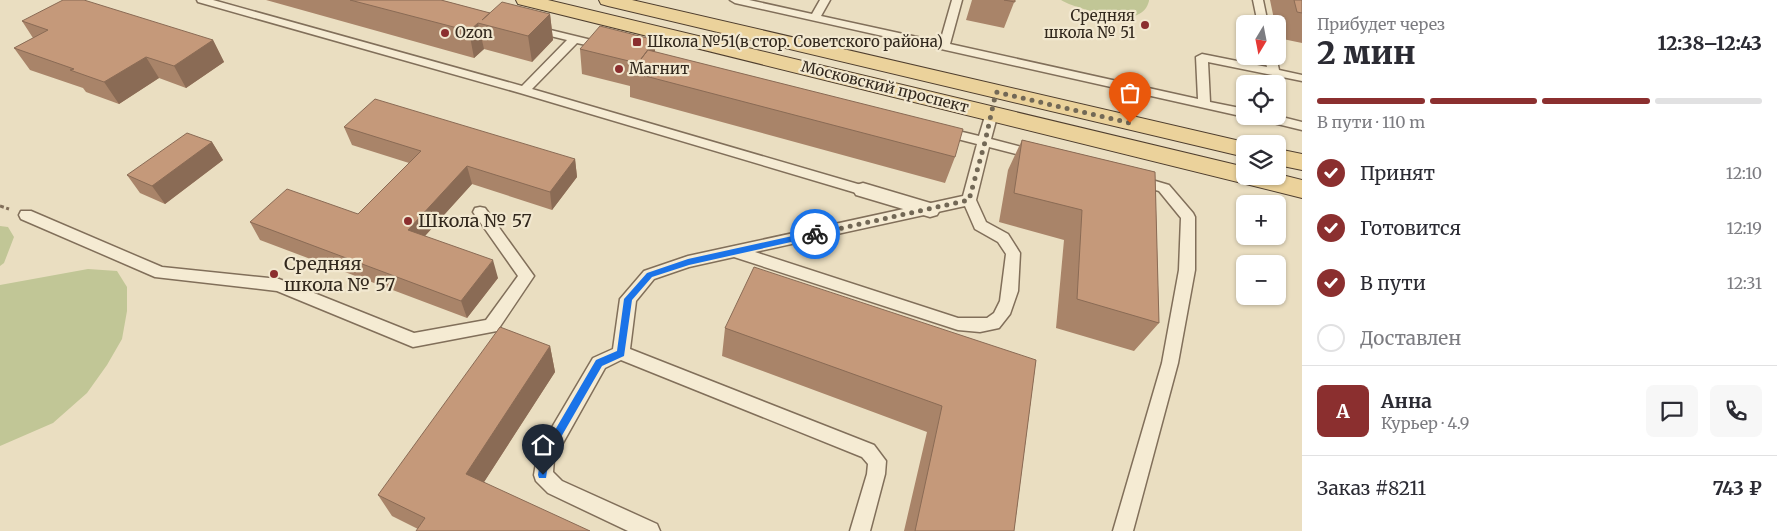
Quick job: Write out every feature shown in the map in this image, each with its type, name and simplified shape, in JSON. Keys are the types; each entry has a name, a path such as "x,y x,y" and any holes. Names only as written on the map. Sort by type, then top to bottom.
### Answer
{"main road":[{"name":"Московский проспект","path":"525,0 1236,173"},
{"name":"Московский проспект","path":"608,0 1236,147"},
{"path":"992,113 996,92"},
{"path":"1286,159 1302,162"},
{"path":"1286,185 1302,189"}],"street":[{"path":"863,190 930,210"}],"lane":[{"path":"202,0 219,2 863,190"},
{"path":"735,0 1236,111"},
{"path":"816,18 825,0"},
{"path":"944,46 957,0"},
{"path":"1258,0 1261,15"},
{"path":"525,27 612,48"},
{"path":"524,90 574,39"},
{"path":"1204,103 1202,57 1302,78"},
{"path":"1272,65 1274,72"},
{"path":"734,251 958,324 976,326 992,323 1005,310 1013,253 1003,238 980,225 969,200 992,113"},
{"path":"1286,122 1302,126"},
{"path":"928,128 1051,159"},
{"path":"1117,176 1164,188 1188,217 1187,270 1170,363 1123,531"},
{"path":"621,353 628,299 650,275 688,262 734,251 930,210 969,200"},
{"path":"26,215 160,273 280,285 413,340 491,326 526,276 480,212"},
{"path":"650,531 555,487 543,475 544,457 599,363 621,353 868,451 877,461 876,474 860,531"}],"green space":[{"path":"1061,0 1149,1 1145,10 1139,14 1121,16 1087,10"},
{"path":"0,226 8,227 14,237 4,263 0,266"},
{"path":"88,269 117,271 127,287 127,311 122,339 107,365 87,393 53,423 0,446 0,285"}],"building":[{"path":"63,0 84,0 213,40 174,66 146,57 104,82 70,70 74,69 14,48 48,30 22,21"},
{"path":"350,0 441,0 490,13 502,2 550,14 528,36 478,23 469,31"},
{"path":"1294,0 1302,0 1302,13 1297,12"},
{"path":"600,26 655,40 641,59 648,50 963,129 955,157 630,72 637,63 580,49"},
{"name":"Школа № 57","path":"375,99 575,159 550,192 467,166 408,230 493,260 461,301 250,222 287,189 358,214 421,151 344,127"},
{"path":"187,133 212,142 152,186 127,175"},
{"path":"1022,140 1155,172 1159,323 1077,299 1082,210 1014,193"},
{"path":"754,267 1036,360 1014,531 915,531 942,406 725,328"},
{"path":"500,327 550,346 466,474 590,531 416,531 425,518 378,495"}],"way so far":[{"path":"815,234 969,200 996,92 1130,123"}],"place":[{"name":"Средняя школа № 51","path":"1145,25"},
{"name":"Ozon","path":"445,33"},
{"name":"Школа №51(в стор. Советского района)","path":"637,42"},
{"name":"Магнит","path":"619,69"},
{"name":"Школа № 57","path":"408,221"},
{"name":"Средняя школа № 57","path":"274,274"}],"route":[{"path":"543,475 544,457 599,363 621,353 628,299 650,275 688,262 815,234"}]}
